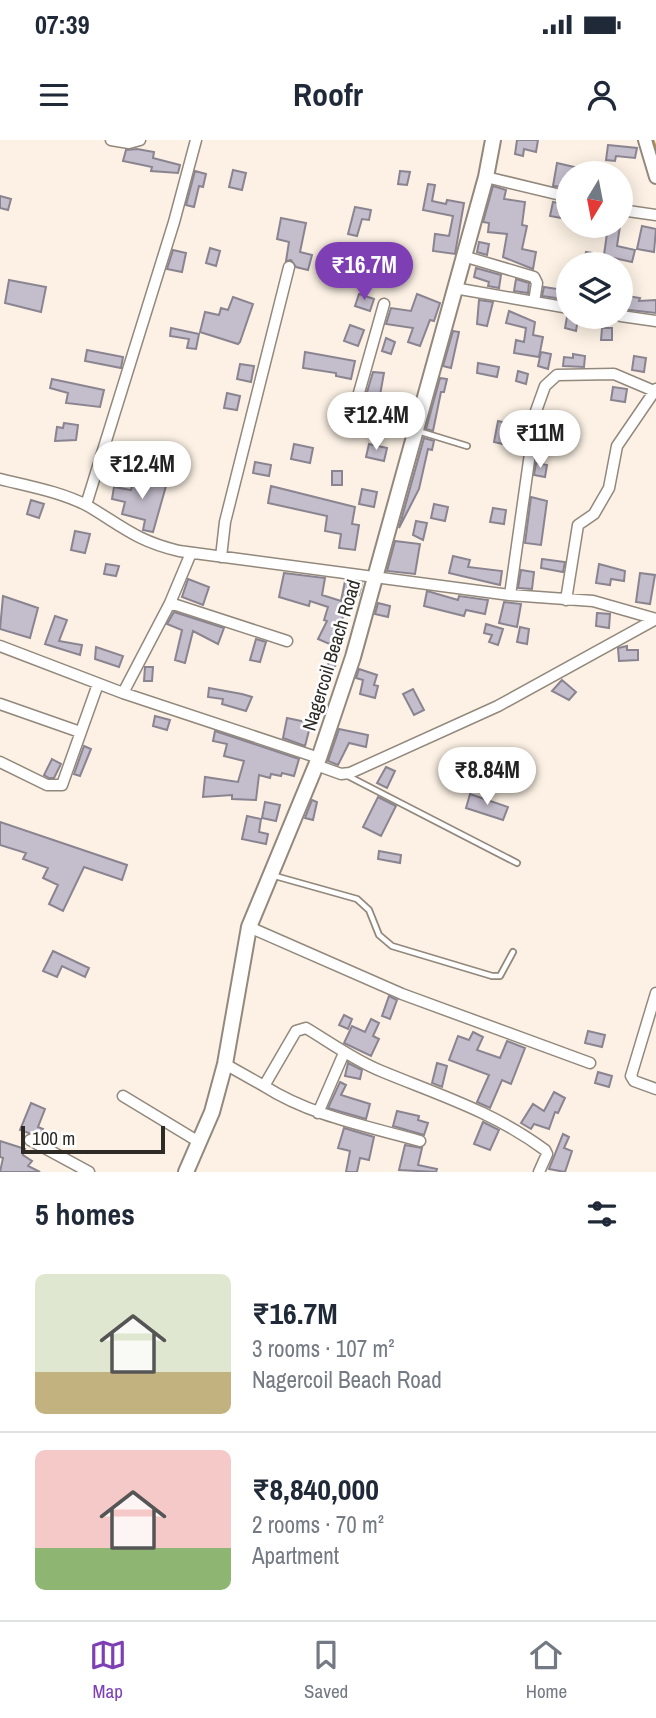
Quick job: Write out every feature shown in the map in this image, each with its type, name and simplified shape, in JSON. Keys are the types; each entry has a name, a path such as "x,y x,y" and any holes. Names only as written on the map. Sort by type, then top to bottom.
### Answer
{"main road":[{"name":"Nagercoil Beach Road","path":"186,1172 212,1112 225,1063 249,927 318,761 375,578 414,429 486,177 493,140"}],"street":[{"path":"111,140 129,143 140,140"},
{"path":"86,505 170,235 196,140"},
{"path":"645,140 656,177"},
{"path":"486,177 556,194"},
{"path":"634,212 656,215"},
{"path":"463,256 534,277 537,283 534,302"},
{"path":"220,557 225,522 289,267"},
{"path":"454,288 556,306"},
{"path":"384,304 353,414 414,429"},
{"path":"633,318 656,321"},
{"path":"510,595 536,411 545,386 557,375 593,373 629,378 655,390 617,446 609,488 594,514 578,524 566,600"},
{"path":"0,479 86,505 127,533 149,544 191,553 510,595 611,604 656,619"},
{"path":"123,693 170,603 191,553"},
{"path":"170,603 287,641"},
{"path":"0,646 98,684 318,761 345,774 498,706 656,619"},
{"path":"0,762 47,785 59,787 98,684"},
{"path":"0,704 80,732"},
{"path":"249,927 402,994 590,1063"},
{"path":"656,993 631,1076 634,1081 656,1088"},
{"path":"264,1086 293,1035 302,1027 344,1053 493,1116 545,1150 545,1160 539,1172"},
{"path":"318,1113 344,1053"},
{"path":"225,1063 287,1101 318,1113 420,1141"},
{"path":"123,1096 199,1142"},
{"path":"30,1140 89,1172"}],"lane":[{"path":"414,429 467,446"},
{"path":"345,774 517,863"},
{"path":"270,874 357,899 369,910 379,935 403,950 492,976 500,976 505,971 513,952"}],"building":[{"path":"517,140 538,140 536,152 524,149 523,156 515,154"},
{"path":"608,145 637,148 635,158 616,156 615,161 606,160"},
{"path":"126,150 154,152 153,158 180,165 178,173 151,171 152,167 123,161"},
{"path":"233,170 246,173 242,190 229,187"},
{"path":"195,171 206,174 203,187 199,186 194,207 186,205"},
{"path":"400,171 410,172 407,185 398,184"},
{"path":"428,184 435,185 432,201 446,204 447,200 464,203 455,254 433,251 435,234 449,236 453,216 423,210"},
{"path":"493,186 506,190 504,199 525,202 522,225 527,226 522,249 536,252 533,269 503,257 507,234 488,232 489,223 483,222"},
{"path":"0,196 11,199 8,210 0,208"},
{"path":"553,202 556,203 556,217 550,216"},
{"path":"355,207 371,210 369,220 362,219 357,236 348,234"},
{"path":"281,218 306,223 300,252 312,255 308,270 296,267 291,260 286,261 289,242 277,239"},
{"path":"642,226 656,229 654,252 637,249"},
{"path":"606,238 618,238 617,246 635,250 633,258 633,252 604,252"},
{"path":"479,242 489,244 487,255 477,252"},
{"path":"210,248 220,251 216,266 206,263"},
{"path":"173,250 186,253 182,272 167,269"},
{"path":"330,258 340,261 335,280 324,276"},
{"path":"476,268 501,275 499,288 488,286 489,282 474,277"},
{"path":"516,279 529,283 528,293 514,291"},
{"path":"9,280 46,287 41,312 5,303"},
{"path":"544,287 556,289 556,298 542,296"},
{"path":"359,294 374,299 370,311 355,306"},
{"path":"417,294 440,303 434,321 430,320 420,346 408,342 413,328 386,324 391,308 411,311"},
{"path":"233,297 253,304 240,342 238,344 200,332 205,312 219,315 221,308 228,310"},
{"path":"633,297 640,298 639,301 656,300 656,313 633,310"},
{"path":"479,300 493,302 487,326 477,324"},
{"path":"509,311 535,322 533,335 543,337 539,357 514,353 516,340 524,342 526,328 506,323"},
{"path":"350,325 364,330 358,346 344,341"},
{"path":"171,328 199,334 196,349 187,348 189,339 170,336"},
{"path":"602,329 612,329 612,340 601,340"},
{"path":"453,331 459,332 451,368 443,366"},
{"path":"386,338 395,342 391,354 382,351"},
{"path":"87,350 123,357 121,368 85,361"},
{"path":"305,352 355,361 351,379 336,376 336,373 303,368"},
{"path":"541,352 551,354 548,369 538,366"},
{"path":"573,354 585,356 584,367 563,366 564,357 573,358"},
{"path":"634,356 646,358 644,372 632,370"},
{"path":"478,363 499,367 497,377 477,373"},
{"path":"240,364 254,366 251,382 237,379"},
{"path":"518,371 528,374 526,384 516,381"},
{"path":"373,372 384,373 380,395 407,401 403,419 362,409"},
{"path":"440,378 447,379 444,392 441,392 433,431 426,429"},
{"path":"52,379 104,390 100,407 66,403 68,393 50,388"},
{"path":"613,387 627,389 625,402 611,400"},
{"path":"227,393 240,396 237,410 224,408"},
{"path":"498,421 515,425 511,446 494,442"},
{"path":"64,423 78,425 76,440 55,441 57,427 63,428"},
{"path":"424,438 434,441 432,450 428,449 419,489 399,528"},
{"path":"294,444 313,448 310,463 291,459"},
{"path":"369,444 387,448 384,461 366,457"},
{"path":"255,462 271,465 269,476 253,473"},
{"path":"536,463 547,465 545,477 534,475"},
{"path":"332,471 342,471 342,485 332,485"},
{"path":"134,478 166,486 153,532 143,530 145,520 122,514 125,502 112,499 114,487 131,490"},
{"path":"271,486 355,507 352,524 359,525 355,550 339,548 341,534 325,531 327,516 268,503"},
{"path":"362,489 377,492 374,507 359,504"},
{"path":"531,497 547,501 541,545 525,543"},
{"path":"31,500 44,504 39,518 27,514"},
{"path":"434,504 448,507 445,521 431,518"},
{"path":"493,508 506,510 504,524 490,522"},
{"path":"416,521 427,523 423,540 413,535"},
{"path":"75,531 90,534 85,553 71,550"},
{"path":"395,541 420,544 415,574 387,571"},
{"path":"453,556 470,560 468,567 502,571 500,585 449,573"},
{"path":"542,559 565,562 563,572 541,568"},
{"path":"106,564 119,566 116,576 104,574"},
{"path":"599,564 625,571 624,581 611,579 610,585 596,583"},
{"path":"521,570 534,572 532,589 518,588"},
{"path":"284,573 325,578 322,595 341,601 345,581 362,583 359,595 350,593 334,646 318,639 327,621 324,620 328,607 310,601 309,606 279,597"},
{"path":"640,573 655,575 650,604 636,602"},
{"path":"188,579 209,587 203,605 182,597"},
{"path":"427,591 458,600 459,596 488,600 485,614 466,610 464,616 424,606"},
{"path":"3,596 38,608 30,638 0,629"},
{"path":"504,602 521,604 517,627 499,623"},
{"path":"378,603 390,606 388,617 375,614"},
{"path":"174,612 224,628 218,644 193,631 185,663 175,660 182,630 167,624"},
{"path":"597,613 610,614 609,628 596,626"},
{"path":"55,616 67,620 59,641 82,645 80,655 45,644"},
{"path":"486,624 503,629 498,645 489,642 492,635 484,633"},
{"path":"520,627 529,629 527,644 517,642"},
{"path":"256,639 266,642 260,662 250,660"},
{"path":"627,646 627,650 638,650 638,660 619,661 618,648"},
{"path":"96,647 123,656 119,667 95,659"},
{"path":"332,652 339,654 334,670 327,668"},
{"path":"145,667 153,667 152,681 144,681"},
{"path":"359,669 377,675 374,685 378,686 375,698 360,694 363,680 356,678"},
{"path":"562,680 576,692 569,700 552,691"},
{"path":"209,688 252,697 246,711 222,704 223,699 208,697"},
{"path":"413,689 424,710 414,715 403,694"},
{"path":"155,716 170,720 167,730 153,726"},
{"path":"287,718 311,723 305,746 283,738"},
{"path":"339,729 368,735 366,747 349,743 338,765 328,761"},
{"path":"215,731 299,759 294,776 282,773 281,776 271,774 270,778 259,775 256,800 232,799 232,795 203,797 205,777 238,782 244,761 224,756 227,744 213,741"},
{"path":"84,746 91,749 80,776 74,774"},
{"path":"52,759 61,764 54,778 49,778 44,775"},
{"path":"386,767 395,771 387,788 377,783"},
{"path":"470,794 508,807 503,820 466,808"},
{"path":"378,797 396,806 381,836 363,827"},
{"path":"312,800 317,802 313,820 305,818"},
{"path":"265,802 280,805 276,821 262,818"},
{"path":"247,816 261,819 259,832 268,834 266,844 242,839"},
{"path":"0,822 127,865 122,880 84,867 63,911 49,904 58,885 43,878 48,868 23,859 26,853 0,845"},
{"path":"379,851 401,855 400,863 378,859"},
{"path":"53,951 89,968 85,977 62,966 57,977 43,971"},
{"path":"389,996 397,1000 390,1019 382,1016"},
{"path":"344,1015 352,1019 348,1029 339,1025"},
{"path":"371,1019 379,1023 373,1036 379,1039 371,1056 344,1043 352,1026 365,1032"},
{"path":"588,1031 605,1035 602,1047 585,1043"},
{"path":"473,1032 483,1037 477,1050 500,1058 507,1041 525,1048 511,1084 502,1080 490,1108 477,1102 489,1075 449,1060 458,1036 469,1040"},
{"path":"348,1063 362,1070 360,1079 345,1076"},
{"path":"437,1063 447,1066 442,1087 432,1083"},
{"path":"598,1072 612,1076 609,1087 595,1083"},
{"path":"340,1082 346,1085 341,1095 370,1104 366,1119 328,1108"},
{"path":"554,1092 565,1098 558,1113 555,1112 549,1129 534,1124 531,1129 521,1123 533,1104 544,1111"},
{"path":"31,1103 45,1109 38,1127 43,1129 40,1137 20,1130"},
{"path":"397,1111 419,1116 418,1120 428,1123 424,1135 393,1126"},
{"path":"483,1122 499,1130 490,1150 474,1144"},
{"path":"344,1128 374,1137 369,1160 360,1158 357,1172 346,1172 350,1151 338,1148"},
{"path":"563,1134 569,1137 564,1148 572,1151 565,1172 549,1169"},
{"path":"0,1141 25,1149 23,1155 32,1161 28,1166 40,1172 0,1172 3,1158 0,1157"},
{"path":"405,1145 422,1148 418,1165 437,1169 436,1172 399,1170"}],"waterway":[{"path":"653,140 656,148"}]}
